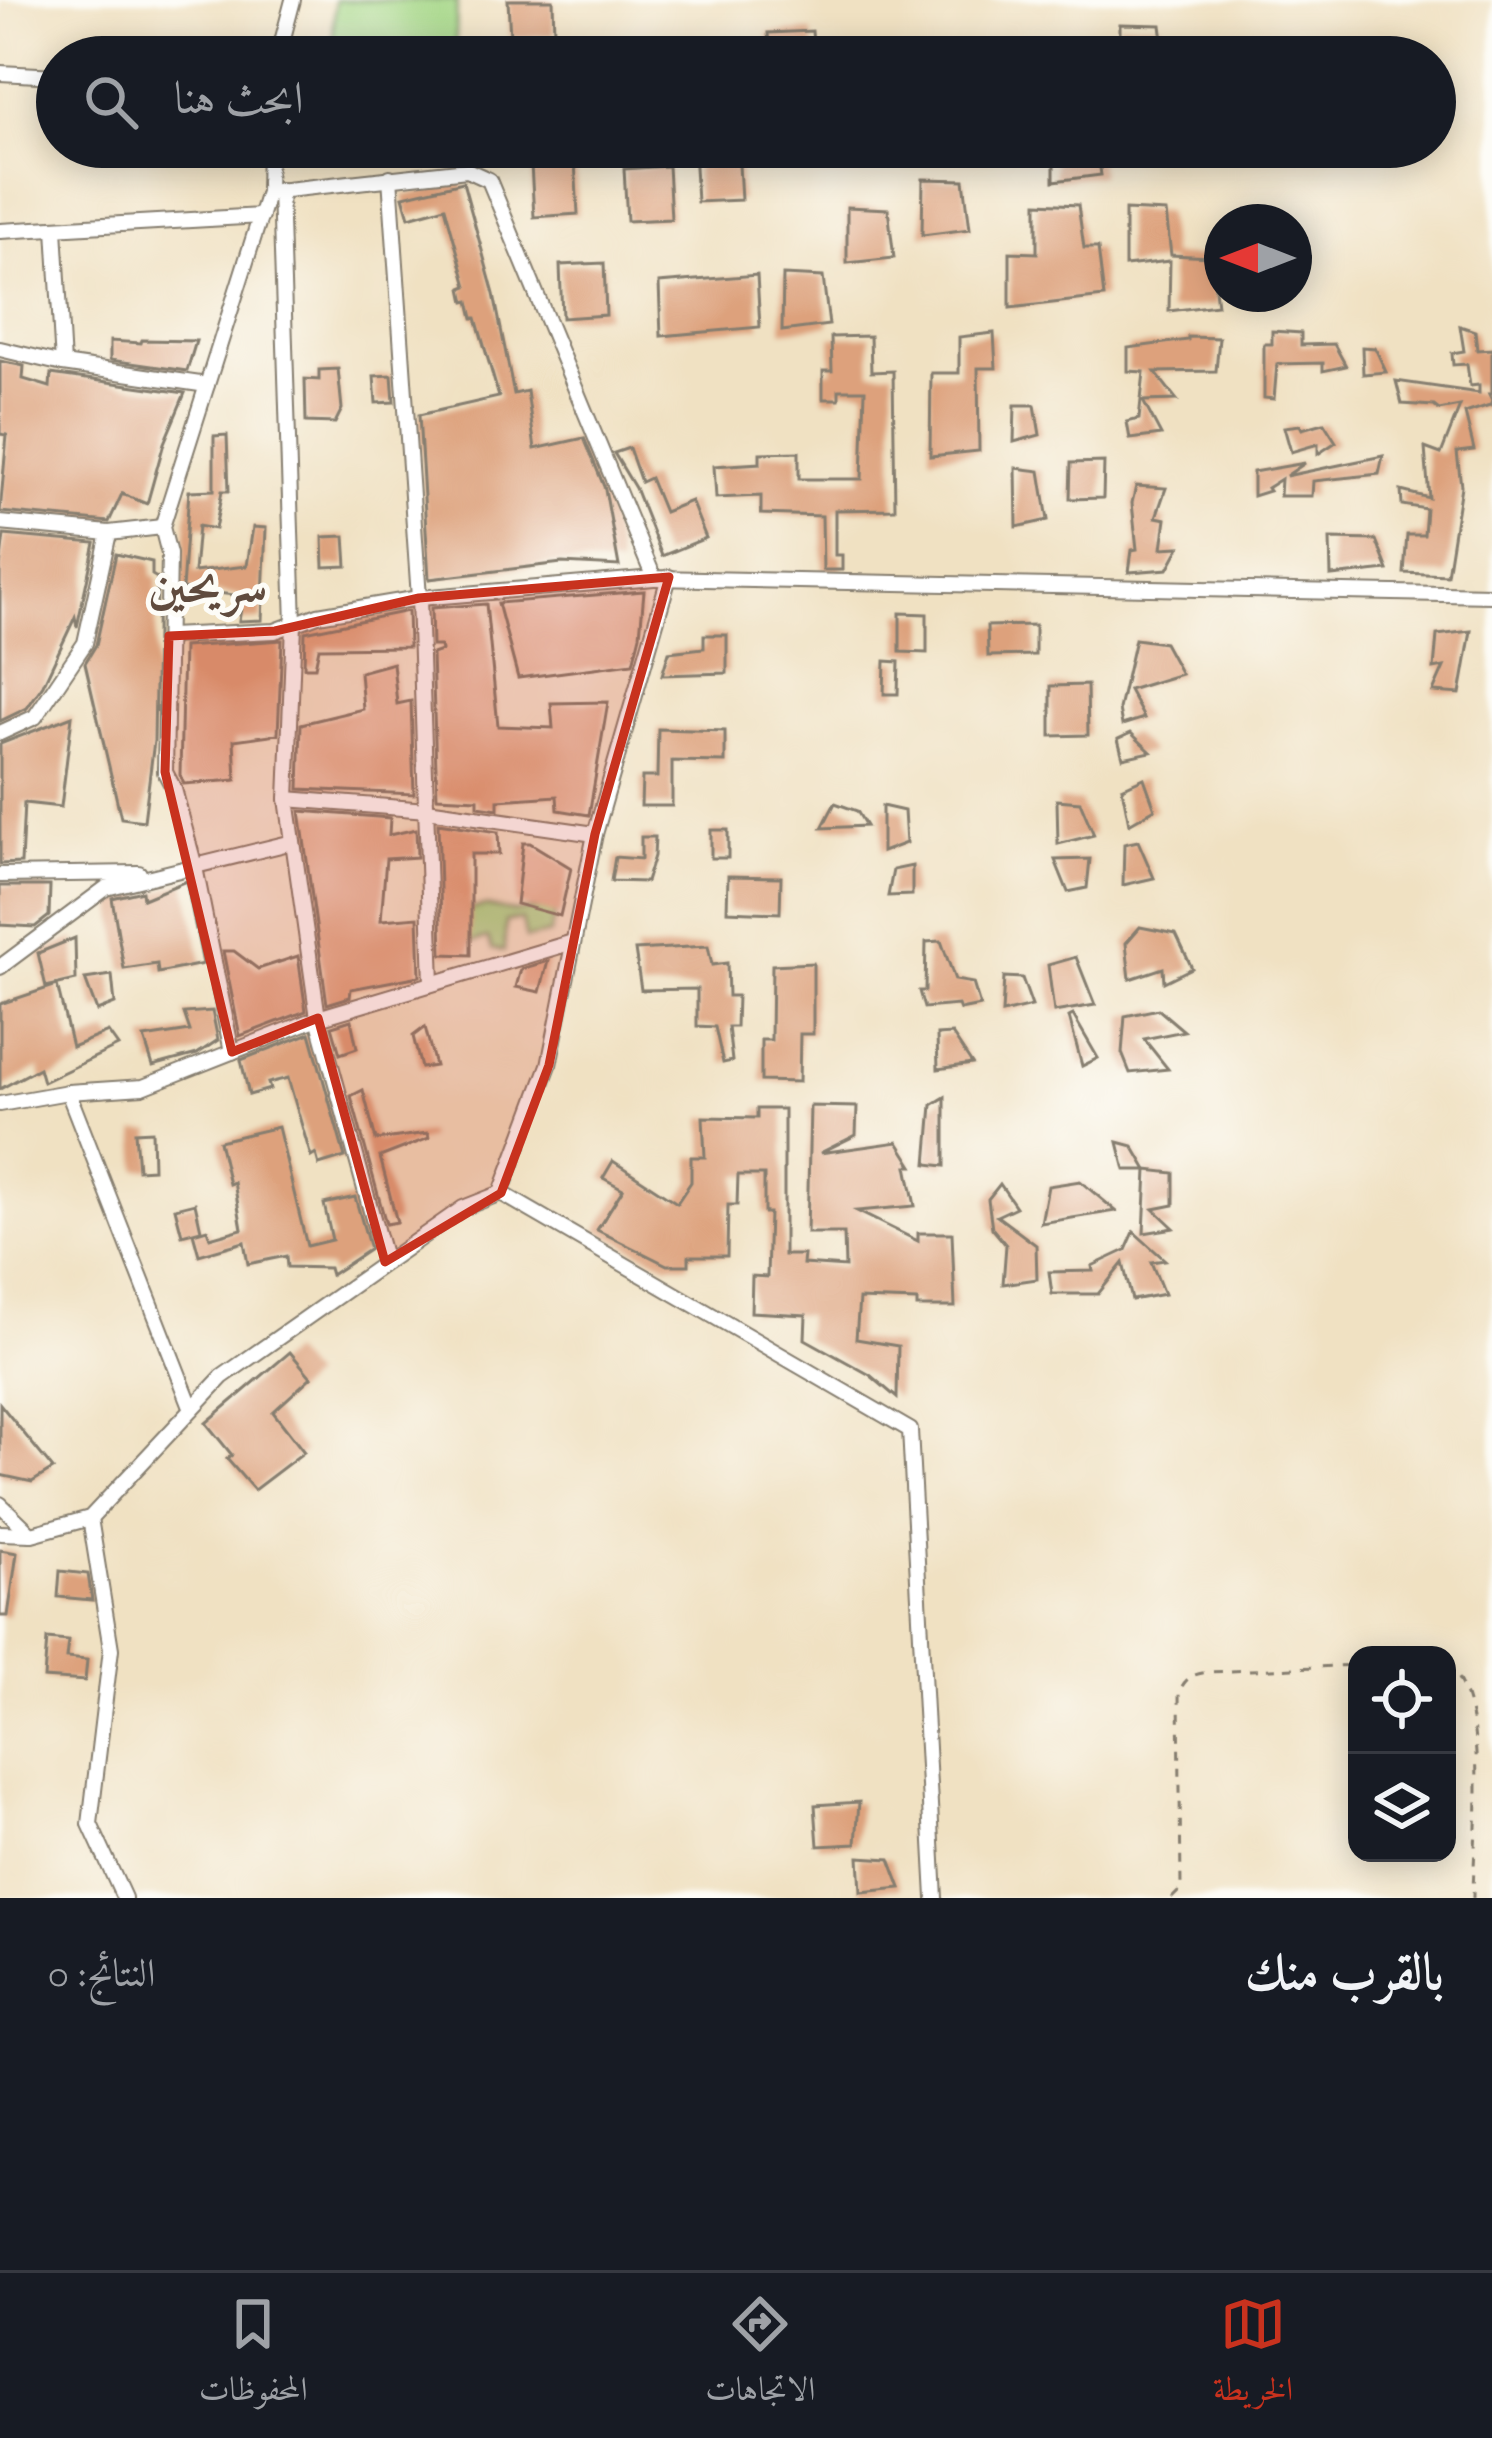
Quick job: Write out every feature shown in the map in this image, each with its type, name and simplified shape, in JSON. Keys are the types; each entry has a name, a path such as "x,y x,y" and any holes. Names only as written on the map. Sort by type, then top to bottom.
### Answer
{"street":[{"path":"284,36 293,0"},
{"path":"0,73 36,75"},
{"path":"271,168 294,623 286,799 318,1018 385,1262"},
{"path":"0,1533 32,1534 89,1518 222,1377 463,1208 501,1192 549,1065 595,834 662,578 489,180 467,170 274,191"},
{"path":"390,177 419,598 432,983"},
{"path":"232,1052 195,868 165,772 169,554 162,526 261,217 274,191"},
{"path":"0,231 261,217"},
{"path":"55,229 63,364"},
{"path":"0,349 63,364 207,385"},
{"path":"0,523 109,533 162,526"},
{"path":"0,733 35,717 85,643 109,533"},
{"path":"170,636 274,631 318,615 419,598 662,578 1492,595"},
{"path":"286,799 427,810 595,834"},
{"path":"0,967 106,888 293,842"},
{"path":"0,874 164,873"},
{"path":"0,1104 68,1091 143,1087 318,1018 573,942"},
{"path":"68,1091 193,1409"},
{"path":"501,1192 910,1430 935,1898"},
{"path":"0,1504 32,1534"},
{"path":"89,1518 111,1649 90,1824 124,1898"}],"path":[{"path":"1172,1898 1181,1889 1179,1693 1183,1683 1193,1674 1209,1672 1348,1665"},
{"path":"1456,1671 1470,1700 1482,1788 1473,1898"}],"highlighted area":[{"path":"669,577 595,834 549,1065 501,1193 385,1262 318,1018 232,1052 165,772 169,636 275,631 419,598"}],"green space":[{"path":"335,0 457,0 456,36 333,36"},
{"path":"486,906 515,912 557,907 550,934 526,939 522,920 506,921 504,951 492,949 488,938 467,943 460,917"}],"building":[{"path":"508,0 553,0 554,35 510,36"},
{"path":"1120,24 1161,25 1162,36 1120,36"},
{"path":"812,31 812,36 768,36"},
{"path":"531,168 575,168 578,214 534,217"},
{"path":"668,168 671,219 627,221 624,169"},
{"path":"695,168 739,168 741,200 697,202"},
{"path":"1054,168 1100,168 1101,175 1054,181"},
{"path":"923,179 964,180 970,229 922,235"},
{"path":"463,182 494,294 514,394 527,391 535,449 584,438 605,489 619,566 562,563 429,579 419,415 499,397 476,318 469,301 465,302 462,288 467,286 445,207 409,217 403,196"},
{"path":"1037,203 1078,205 1084,248 1098,248 1104,297 1010,308 1010,252 1037,253"},
{"path":"847,207 888,209 894,258 847,263"},
{"path":"1125,210 1166,212 1171,255 1204,257 1204,307 1169,311 1170,261 1125,266"},
{"path":"604,263 606,315 562,318 560,265"},
{"path":"757,275 760,327 661,336 659,283"},
{"path":"783,275 823,277 829,325 782,331"},
{"path":"1460,326 1475,331 1477,350 1492,349 1492,400 1490,405 1465,413 1474,450 1457,452 1461,486 1447,575 1404,573 1407,535 1424,535 1426,509 1402,505 1401,491 1429,498 1425,448 1441,454 1460,406 1439,410 1402,404 1396,381 1479,393 1479,385 1470,386 1467,364 1453,365 1452,353 1464,351"},
{"path":"1272,331 1301,333 1301,345 1334,344 1346,366 1323,371 1323,363 1277,364 1274,399 1264,398 1264,344 1272,344"},
{"path":"994,333 996,368 978,368 979,451 930,456 931,373 959,373 959,337"},
{"path":"870,336 871,372 893,371 895,509 835,510 835,555 842,555 842,570 823,570 822,516 761,514 761,496 716,498 714,466 760,463 760,453 799,452 799,479 862,479 865,390 839,390 839,399 823,399 823,371 832,371 831,337"},
{"path":"1188,337 1219,338 1216,371 1155,372 1177,400 1143,401 1161,435 1130,439 1127,422 1139,419 1144,372 1128,371 1128,348"},
{"path":"110,341 196,341 187,371 110,360"},
{"path":"1362,347 1375,348 1386,372 1363,374"},
{"path":"0,361 24,366 23,379 50,387 51,374 185,393 164,443 147,504 122,494 109,522 0,512 7,435 0,434"},
{"path":"338,369 342,409 335,423 306,422 305,379 319,380 319,370"},
{"path":"392,375 394,402 376,403 374,376"},
{"path":"1015,405 1035,405 1040,435 1014,442"},
{"path":"1324,423 1336,442 1318,454 1318,444 1291,452 1284,427 1300,425 1302,429"},
{"path":"227,435 229,491 222,491 215,529 198,526 194,572 247,566 253,527 266,528 262,620 239,621 243,596 182,589 189,491 214,490 214,436"},
{"path":"629,448 641,482 650,478 664,512 691,501 706,538 662,556 635,488 614,453"},
{"path":"1383,456 1379,474 1313,481 1312,496 1280,496 1281,479 1269,491 1253,496 1253,472 1305,463 1286,476"},
{"path":"1104,462 1103,498 1070,499 1071,463"},
{"path":"1016,468 1040,471 1048,520 1017,527"},
{"path":"1136,486 1166,488 1156,517 1166,519 1162,548 1180,547 1168,569 1129,572 1132,550 1137,549 1132,503"},
{"path":"4,535 95,543 77,627 75,617 27,708 0,721 0,567"},
{"path":"345,536 347,566 324,567 323,537"},
{"path":"1330,539 1376,540 1388,570 1331,576"},
{"path":"116,554 152,562 152,575 157,578 154,741 144,821 121,818 85,663 96,645"},
{"path":"644,591 633,663 518,678 498,603"},
{"path":"486,604 498,726 553,728 551,703 608,702 589,815 558,810 557,796 498,800 498,809 478,806 478,799 437,797 432,654 441,651 440,646 432,646 431,608"},
{"path":"408,611 409,647 319,648 315,667 304,667 305,632"},
{"path":"900,613 927,614 927,653 900,652"},
{"path":"1035,625 1035,655 988,656 987,626"},
{"path":"1471,631 1460,694 1433,692 1444,667 1434,669 1437,635"},
{"path":"704,635 727,635 727,673 662,675 669,652 704,648"},
{"path":"1135,639 1164,643 1181,674 1129,690 1144,718 1122,725 1119,709"},
{"path":"282,640 278,734 234,740 236,780 184,784 180,775 183,647"},
{"path":"885,661 899,662 898,694 884,694"},
{"path":"393,663 397,704 411,701 414,794 299,789 301,724 363,709 360,672"},
{"path":"1087,685 1088,735 1051,736 1051,686"},
{"path":"72,716 61,807 24,803 21,863 0,864 0,744"},
{"path":"658,729 725,731 725,762 672,761 672,806 641,806 642,777 657,777"},
{"path":"1131,733 1151,752 1123,758 1118,739"},
{"path":"1144,778 1155,809 1129,824 1122,788"},
{"path":"1057,800 1080,802 1094,835 1058,844"},
{"path":"835,803 857,811 866,826 822,828"},
{"path":"882,806 904,811 906,843 882,852"},
{"path":"300,811 390,818 389,835 416,829 417,857 386,859 381,920 418,917 420,976 351,989 350,997 327,1004"},
{"path":"438,823 498,832 499,854 471,854 471,955 442,954"},
{"path":"711,830 728,830 728,858 711,858"},
{"path":"641,837 655,837 646,882 611,881 615,857 641,859"},
{"path":"1138,841 1154,878 1123,885 1124,844"},
{"path":"523,843 571,868 560,916 516,904"},
{"path":"1090,859 1087,888 1068,892 1055,860"},
{"path":"912,866 912,895 888,896 893,870"},
{"path":"728,876 781,877 780,913 727,911"},
{"path":"186,881 203,964 158,973 157,964 124,969 112,898 142,891 143,899"},
{"path":"0,886 50,886 49,916 35,927 0,925"},
{"path":"1140,927 1176,934 1192,968 1164,982 1163,968 1130,979 1126,943"},
{"path":"75,938 76,980 46,987 38,953"},
{"path":"941,941 955,980 973,983 980,1006 924,1008 919,991 925,991 926,942"},
{"path":"708,946 712,965 727,963 728,996 737,996 736,1027 728,1027 732,1061 723,1063 715,1027 697,1026 697,989 641,990 635,950"},
{"path":"223,951 234,951 258,969 298,956 306,1011 240,1036"},
{"path":"1076,957 1095,1005 1054,1012 1048,965"},
{"path":"548,961 540,992 516,987 521,969"},
{"path":"813,963 813,1034 800,1034 799,1082 761,1081 761,1040 771,1040 772,965"},
{"path":"112,975 115,1004 97,1011 85,979"},
{"path":"1004,977 1022,978 1032,1006 1002,1013"},
{"path":"57,985 72,1047 108,1032 118,1046 43,1082 39,1068 0,1089 0,1004"},
{"path":"1158,1009 1184,1031 1144,1039 1168,1069 1130,1073 1122,1053 1125,1016"},
{"path":"212,1011 218,1040 197,1054 153,1066 144,1038 190,1031 184,1013"},
{"path":"1073,1015 1098,1058 1082,1066 1069,1017"},
{"path":"351,1020 357,1048 340,1054 332,1026"},
{"path":"425,1027 435,1066 421,1068 413,1036"},
{"path":"310,1033 345,1157 319,1165 316,1154 311,1157 288,1078 249,1095 241,1060"},
{"path":"952,1034 972,1064 938,1069 937,1035"},
{"path":"363,1090 376,1140 428,1133 429,1138 380,1157 397,1222 386,1224 351,1096"},
{"path":"945,1097 945,1166 927,1164 932,1105"},
{"path":"810,1106 857,1107 856,1135 820,1153 898,1142 913,1166 907,1166 915,1206 857,1211 918,1241 918,1233 952,1233 955,1307 859,1299 856,1339 898,1346 897,1398 870,1375 805,1339 806,1315 751,1312 752,1276 767,1277 769,1213 764,1213 764,1175 738,1175 737,1205 728,1205 727,1256 689,1256 689,1265 667,1265 597,1230 623,1189 603,1178 613,1161 677,1203 691,1182 691,1157 705,1157 703,1117 757,1118 757,1109 784,1109 784,1255 804,1255 803,1264 845,1267 844,1233 807,1233"},
{"path":"278,1127 307,1246 332,1240 324,1204 355,1197 370,1249 331,1275 329,1268 287,1267 286,1256 248,1264 244,1242 199,1255 193,1233 207,1229 210,1238 242,1229 234,1182 229,1184 219,1141"},
{"path":"152,1131 153,1169 138,1170 135,1132"},
{"path":"1118,1142 1133,1146 1147,1170 1125,1170"},
{"path":"1147,1170 1174,1173 1174,1205 1154,1209 1174,1228 1144,1233"},
{"path":"1080,1181 1116,1211 1041,1223 1048,1186"},
{"path":"1000,1184 1016,1207 997,1216 1036,1245 1037,1279 1003,1284 1006,1245 992,1228 988,1199"},
{"path":"195,1203 201,1230 182,1235 175,1208"},
{"path":"1134,1232 1165,1260 1151,1262 1164,1294 1132,1300 1123,1263 1098,1294 1052,1294 1049,1272 1093,1271 1092,1266 1126,1250"},
{"path":"290,1352 311,1377 273,1412 304,1452 254,1490 227,1459 232,1455 206,1423"},
{"path":"0,1404 53,1469 32,1482 0,1475"},
{"path":"0,1550 17,1553 8,1616 0,1616"},
{"path":"60,1571 88,1574 92,1600 58,1597"},
{"path":"47,1639 68,1641 66,1658 87,1660 85,1681 44,1678"},
{"path":"859,1802 856,1844 818,1846 815,1805"},
{"path":"859,1857 890,1859 901,1888 861,1892"}],"district":[{"name":"سريحين","path":"208,589"}]}
